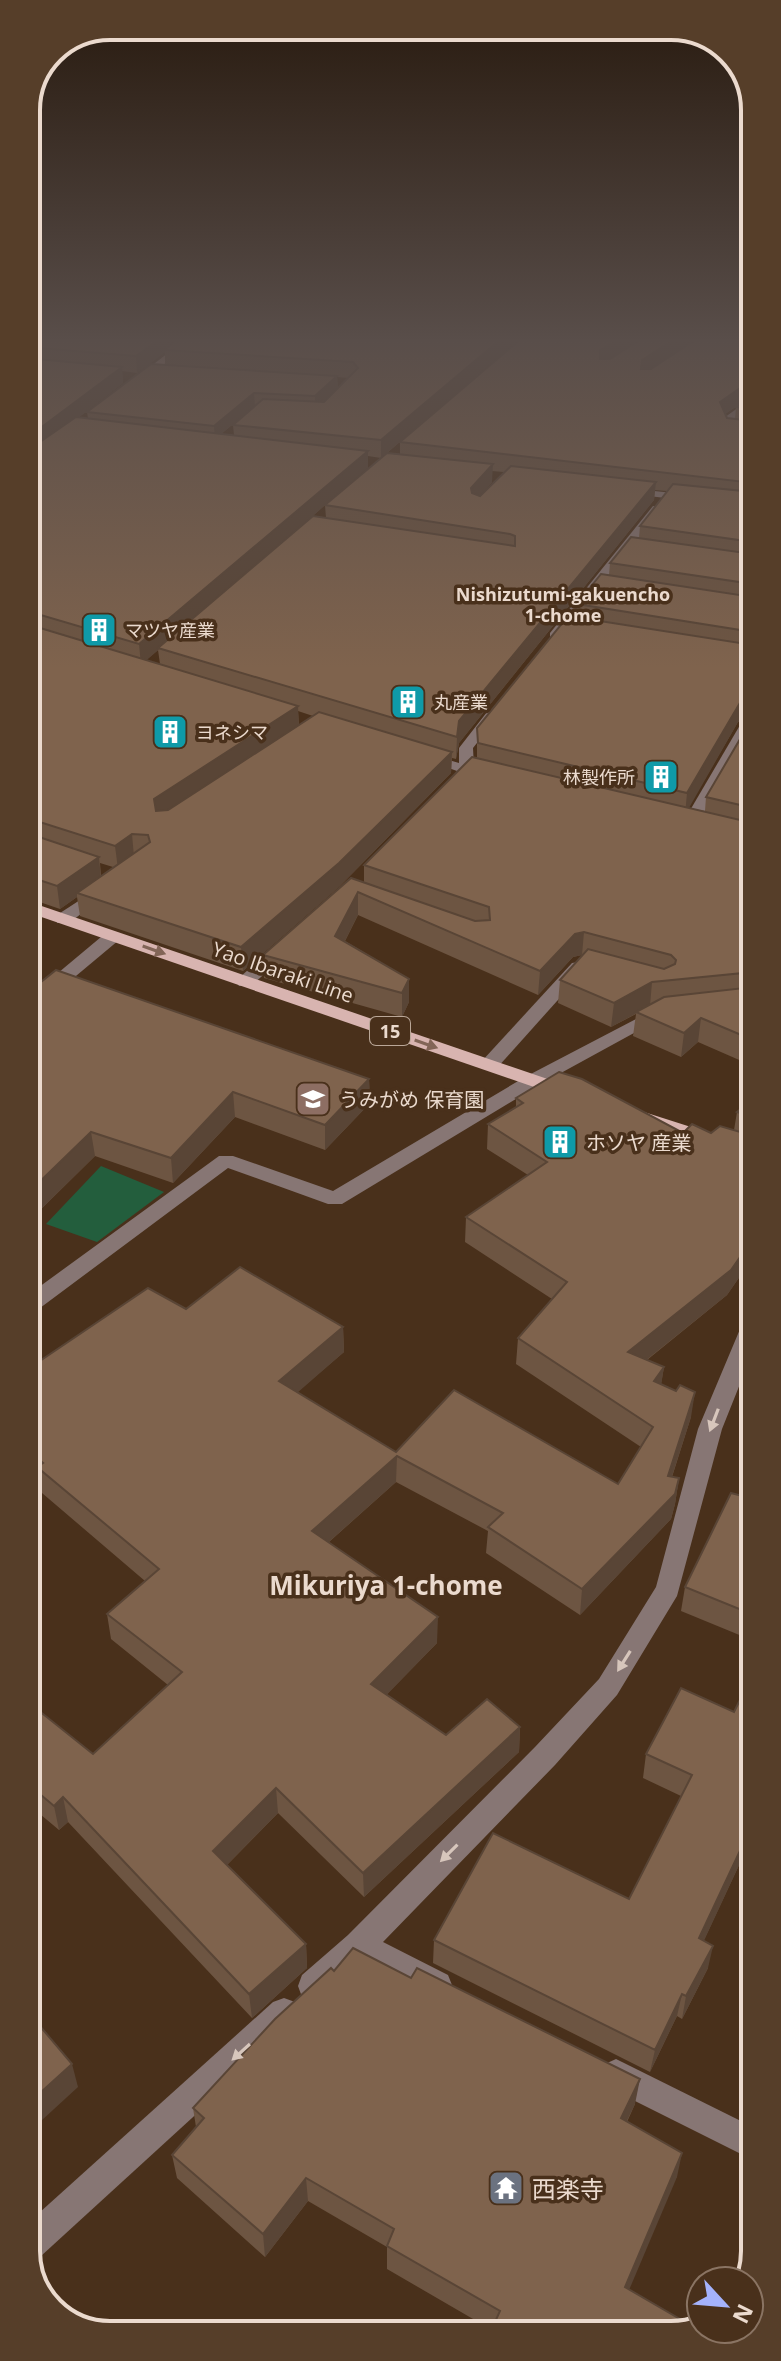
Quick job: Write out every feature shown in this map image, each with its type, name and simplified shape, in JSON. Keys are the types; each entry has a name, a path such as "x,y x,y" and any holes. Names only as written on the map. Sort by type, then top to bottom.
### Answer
{"main road":[{"name":"Yao Ibaraki Line","path":"40,911 577,1096"},
{"path":"621,1110 724,1144"}],"street":[{"path":"608,489 710,500"},
{"path":"542,652 632,550 667,496"},
{"path":"561,628 576,631"},
{"path":"445,792 467,770 466,748 504,700"},
{"path":"690,824 741,735"},
{"path":"407,752 497,777"},
{"path":"63,919 120,878"},
{"path":"40,996 113,936"},
{"path":"245,982 291,942"},
{"path":"489,1065 581,963 595,967"},
{"path":"40,1297 226,1160 335,1199 532,1081 656,1013 682,1008"},
{"path":"40,2234 359,1945 545,1756 608,1687 668,1589 710,1429 741,1354"},
{"path":"359,1945 458,1995"},
{"path":"585,2059 741,2138"}],"green space":[{"path":"101,1166 164,1192 97,1242 46,1224"}],"building":[{"path":"40,448 344,448 368,451 139,644 40,615"},
{"path":"453,448 741,448 741,482"},
{"path":"387,453 493,464 471,488 472,493 480,496 511,466 656,482 459,721 457,737 158,648 313,516 515,546 515,536 510,534 325,505"},
{"path":"673,484 741,491 741,540 640,526"},
{"path":"631,537 741,552 741,582 610,563"},
{"path":"601,574 741,595 741,630 577,604"},
{"path":"568,616 741,643 741,701 687,793 478,743 477,728"},
{"path":"40,628 298,706 154,799 156,811 168,810 319,712 452,752 339,863 241,947 77,893 150,842 148,835 132,834 115,846 40,822"},
{"path":"741,737 741,805 706,797"},
{"path":"472,757 741,820 741,973 652,982 614,1003 560,980 588,949 664,969 675,964 676,960 671,955 584,932 575,934 540,971 358,892 335,936 409,979 402,993 263,955 351,878 475,921 490,920 489,907 364,865"},
{"path":"40,837 99,857 57,886 40,880"},
{"path":"56,970 369,1079 325,1125 233,1092 171,1158 91,1132 40,1181 40,983"},
{"path":"741,988 741,1035 701,1018 684,1033 636,1012 664,997"},
{"path":"559,1072 582,1079 683,1133 692,1124 711,1133 720,1126 741,1132 741,1256 731,1270 628,1352 664,1367 654,1381 676,1391 680,1385 695,1392 668,1476 679,1478 675,1494 582,1589 488,1527 503,1513 397,1456 312,1531 438,1617 371,1684 446,1735 487,1699 520,1727 363,1873 276,1788 213,1851 306,1944 249,1994 63,1797 54,1806 40,1794 40,1712 93,1754 182,1672 107,1614 159,1569 40,1470 43,1463 40,1461 40,1361 148,1288 186,1309 240,1267 343,1327 279,1381 396,1452 454,1390 618,1484 653,1427 518,1338 567,1282 466,1217 547,1162 488,1124 523,1103 516,1098"},
{"path":"731,1493 741,1496 741,1610 685,1587"},
{"path":"681,1688 734,1712 741,1698 741,1849 699,1938 713,1946 686,1996 682,1994 655,2050 434,1940 493,1833 629,1899 692,1775 646,1754"},
{"path":"353,1948 411,1978 417,1968 640,2079 621,2118 682,2153 625,2287 681,2320 495,2321 500,2311 387,2246 394,2229 306,2178 263,2234 172,2155 204,2118 193,2108 275,2019 331,1968 334,1971"},
{"path":"40,2026 72,2064 40,2093"}],"place":[{"name":"マツヤ産業","path":"99,630"},
{"name":"丸産業","path":"408,702"},
{"name":"ヨネシマ","path":"170,732"},
{"name":"林製作所","path":"661,777"},
{"name":"うみがめ 保育園","path":"313,1099"},
{"name":"ホソヤ 産業","path":"560,1142"},
{"name":"西楽寺","path":"506,2188"}],"district":[{"name":"Nishizutumi-gakuencho 1-chome","path":"563,604"},
{"name":"Mikuriya 1-chome","path":"386,1585"}]}
